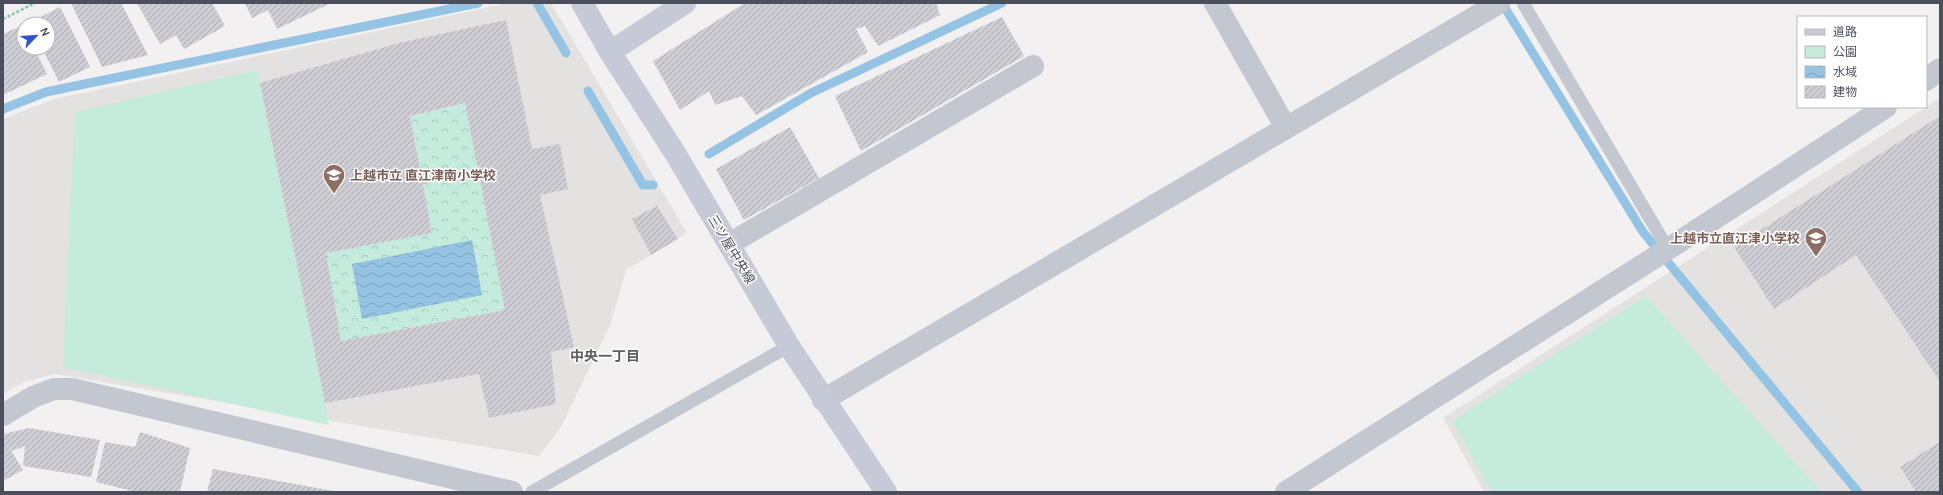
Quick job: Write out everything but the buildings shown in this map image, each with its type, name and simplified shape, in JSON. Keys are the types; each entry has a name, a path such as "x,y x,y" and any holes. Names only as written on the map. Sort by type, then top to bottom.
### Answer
{"main road":[{"name":"三ツ屋中央線","path":"582,3 610,52 675,153 789,346 823,400 886,492"},
{"path":"610,52 685,3"}],"street":[{"path":"1215,3 1286,128"},
{"path":"823,400 1499,3"},
{"path":"729,244 1033,66"},
{"path":"1927,79 1940,69"},
{"path":"1286,492 1668,249 1884,108"},
{"path":"3,415 33,397 54,389 72,389 512,492"}],"lane":[{"path":"1523,3 1668,249"},
{"path":"532,492 789,346"}],"path":[{"path":"3,19 35,3"}],"shaded area":[{"name":"上越市立 直江津南小学校","path":"509,3 551,3 687,233 626,270 611,323 561,427 539,456 55,374 24,382 3,394 3,119 54,99"},
{"name":"上越市立直江津小学校","path":"1940,98 1940,492 1484,492 1443,418 1924,108 1927,108 1927,106"}],"green space":[{"path":"257,70 329,425 63,367 75,112"},
{"path":"465,103 505,310 341,341 326,253 432,233 411,116"},
{"path":"1646,296 1821,492 1492,492 1452,421"}],"water":[{"path":"472,240 482,295 362,319 352,264"}],"waterway":[{"path":"3,109 46,92 478,3"},
{"path":"537,3 566,53"},
{"path":"709,154 811,93 1002,3"},
{"path":"1502,3 1643,232 1858,492"},
{"path":"588,91 643,185 653,185"}],"place":[{"name":"上越市立 直江津南小学校","path":"334,194"},
{"name":"上越市立直江津小学校","path":"1816,258"}],"district":[{"name":"中央一丁目","path":"605,356"}]}
